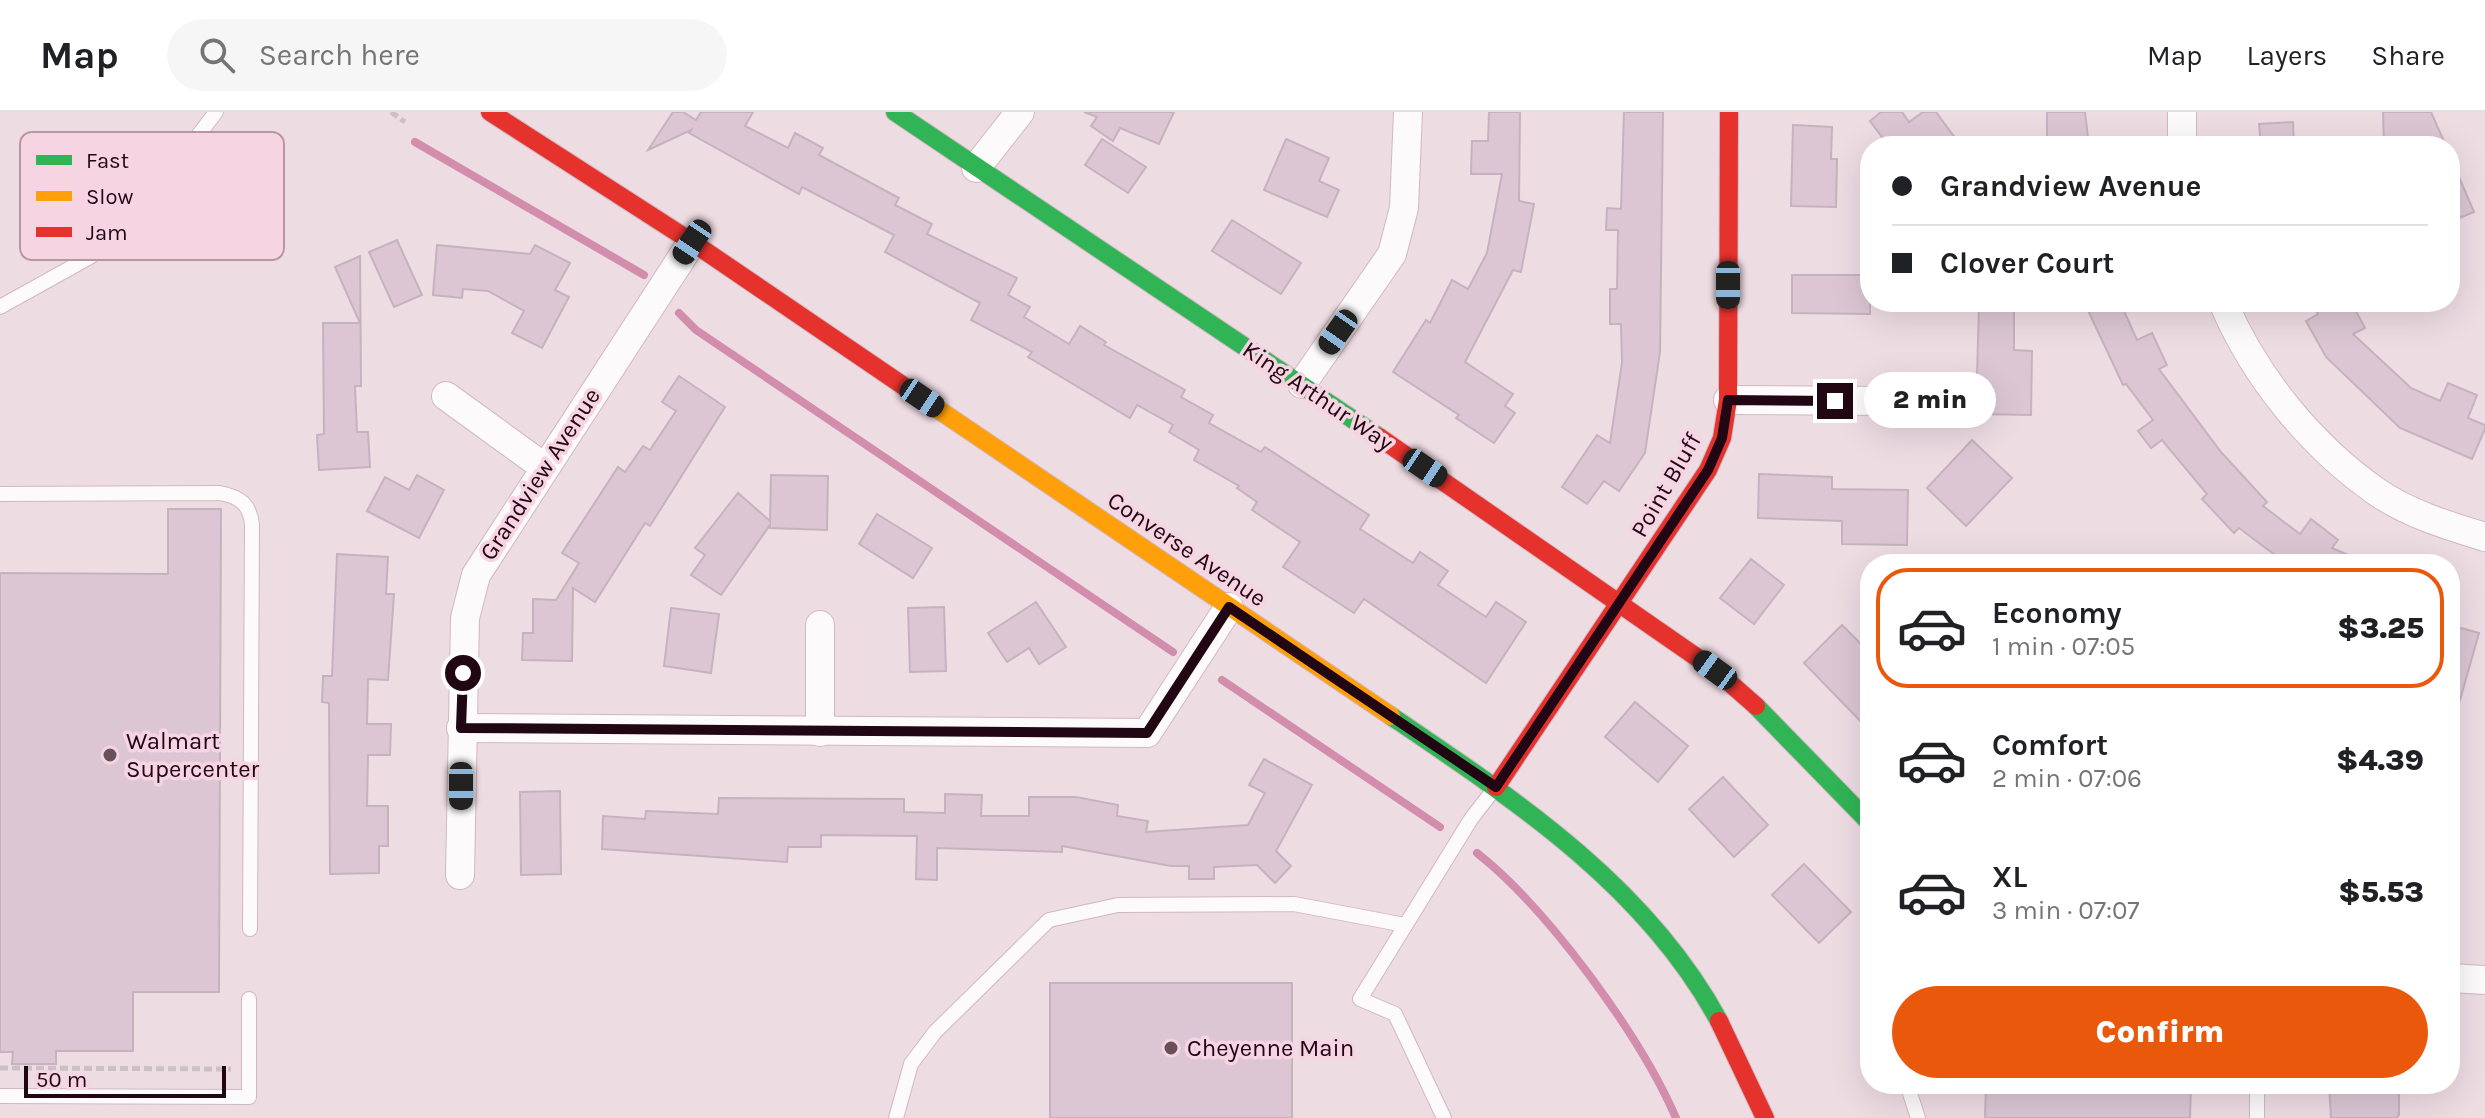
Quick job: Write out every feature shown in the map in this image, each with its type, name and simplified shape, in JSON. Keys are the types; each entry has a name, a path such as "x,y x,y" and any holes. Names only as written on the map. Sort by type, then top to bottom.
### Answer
{"street":[{"name":"Converse Avenue","path":"490,112 692,242 1496,787 1581,852 1642,913 1692,976 1729,1040 1765,1118"},
{"name":"King Arthur Way","path":"895,112 1302,384 1715,670 1763,712 1860,813"},
{"path":"976,168 1020,112"},
{"path":"1302,384 1392,254 1404,208 1408,112"},
{"name":"Point Bluff","path":"1496,787 1622,603 1708,470 1722,438 1728,400 1729,112"},
{"path":"2182,112 2182,136"},
{"name":"Grandview Avenue","path":"460,875 465,618 476,575 692,242"},
{"path":"2227,312 2274,391 2319,443 2378,493 2434,521 2485,537"},
{"path":"446,396 544,467"},
{"path":"1728,400 1888,401"},
{"path":"461,728 1147,733 1229,607"},
{"path":"820,625 820,732"},
{"path":"2460,979 2485,980"}],"lane":[{"path":"201,132 216,112"},
{"path":"0,307 85,260"},
{"path":"0,494 220,493 241,499 247,505 252,525 250,929"},
{"path":"1444,1118 1395,1014 1360,999 1471,819 1496,787"},
{"path":"896,1118 911,1064 935,1032 1049,920 1118,905 1294,904 1405,925"},
{"path":"0,1096 249,1097 249,999"},
{"path":"1910,1094 1918,1118"},
{"path":"2257,1094 2257,1118"}],"path":[{"path":"391,112 405,122"},
{"path":"0,1068 249,1069"}],"building":[{"path":"673,112 683,112 696,120 701,112 753,112 745,126 788,148 795,133 823,148 819,155 899,198 895,205 932,224 927,234 1017,278 1008,295 1030,307 1024,317 1069,344 1080,326 1106,342 1104,345 1185,390 1181,397 1213,415 1209,423 1261,452 1265,447 1369,515 1360,529 1413,563 1420,552 1448,571 1438,585 1486,617 1496,602 1526,622 1486,683 1364,599 1354,613 1283,567 1300,542 1252,510 1257,502 1237,488 1239,486 1194,460 1199,450 1169,432 1173,425 1137,405 1130,418 1028,357 1032,352 971,320 980,303 885,252 894,235 802,187 799,194 689,133 691,130 648,150"},
{"path":"1084,112 1174,112 1159,144 1120,128 1113,141 1091,126 1097,117"},
{"path":"1489,112 1520,112 1519,201 1534,204 1521,272 1513,270 1465,362 1513,394 1505,406 1515,413 1494,443 1456,418 1459,415 1393,372 1426,320 1430,323 1452,280 1468,289 1487,253 1502,174 1471,174 1472,141 1488,141"},
{"path":"1624,112 1663,112 1660,352 1645,453 1619,491 1604,481 1587,504 1562,487 1597,435 1610,443 1622,363 1621,324 1610,324 1610,289 1617,289 1618,230 1606,230 1607,208 1621,209"},
{"path":"1881,112 1902,112 1909,122 1923,112 1936,112 1954,136 1881,136 1870,121"},
{"path":"2047,112 2085,112 2088,136 2047,136"},
{"path":"2383,112 2431,112 2442,136 2384,136"},
{"path":"2293,122 2294,136 2260,136 2259,124"},
{"path":"1793,125 1832,127 1831,159 1837,159 1836,207 1791,206"},
{"path":"1102,139 1146,167 1128,193 1085,165"},
{"path":"1286,139 1329,158 1319,181 1339,190 1327,217 1264,190"},
{"path":"2460,179 2474,212 2460,218"},
{"path":"1232,220 1301,263 1281,294 1212,251"},
{"path":"397,240 422,295 394,307 369,252"},
{"path":"437,245 530,254 535,245 570,263 555,290 569,297 542,348 512,333 524,311 488,291 463,289 462,298 433,295"},
{"path":"360,256 361,386 355,386 357,432 368,432 370,467 319,470 317,435 324,434 323,323 360,323 335,267"},
{"path":"1792,275 1860,275 1860,312 1870,314 1792,313"},
{"path":"1979,312 2014,312 2014,350 2032,351 2031,415 1976,414"},
{"path":"2089,312 2124,312 2137,340 2152,333 2167,365 2159,369 2221,452 2267,502 2263,506 2300,534 2311,519 2338,540 2332,548 2346,554 2274,554 2239,528 2234,533 2202,499 2207,494 2162,440 2151,448 2138,431 2153,420 2126,384 2123,385"},
{"path":"2356,312 2365,328 2353,334 2411,388 2440,401 2448,383 2477,395 2468,418 2485,425 2485,429 2472,459 2400,428 2326,357 2306,321 2318,314"},
{"path":"679,376 725,407 650,526 645,523 595,602 573,588 572,661 522,660 523,633 533,633 533,599 556,600 579,563 562,553 618,467 625,472 643,446 650,450 676,411 662,402"},
{"path":"1972,440 2012,478 1966,526 1927,488"},
{"path":"1759,474 1832,477 1832,489 1908,490 1907,545 1842,544 1842,521 1758,518"},
{"path":"417,475 444,490 419,538 367,511 385,477 409,490"},
{"path":"771,475 828,476 827,530 770,528 770,525 721,595 691,575 705,555 695,548 738,493 770,521"},
{"name":"Walmart Supercenter","path":"168,509 221,509 219,992 133,992 133,1051 56,1051 56,1064 12,1064 13,1052 0,1052 0,573 168,574"},
{"path":"877,514 932,548 913,578 859,544"},
{"path":"337,554 388,557 386,594 394,594 388,680 368,679 367,724 391,724 390,755 368,755 367,806 388,806 388,846 379,846 379,873 330,874 329,703 322,702 323,676 332,676"},
{"path":"1751,559 1784,585 1754,624 1720,598"},
{"path":"1036,602 1066,647 1039,664 1029,648 1007,662 988,633"},
{"path":"944,607 946,671 910,672 908,608"},
{"path":"671,608 719,614 711,673 664,666"},
{"path":"1842,625 1860,643 1860,721 1804,663"},
{"path":"2460,628 2479,633 2460,700"},
{"path":"1635,702 1688,746 1658,782 1605,737"},
{"path":"1264,759 1312,785 1276,851 1291,866 1275,883 1257,865 1214,867 1214,879 1189,879 1189,866 1171,866 1062,846 1062,852 937,848 937,880 916,879 917,836 821,835 821,847 788,847 787,862 602,849 603,816 645,819 646,811 718,814 719,798 904,799 904,812 945,813 945,794 982,795 981,816 1029,816 1029,797 1076,797 1118,805 1117,816 1148,821 1146,832 1248,825 1265,793 1249,785"},
{"path":"1723,777 1768,825 1734,857 1689,809"},
{"path":"560,791 561,874 521,875 520,792"},
{"path":"1804,864 1851,912 1819,943 1772,895"},
{"name":"Cheyenne Main","path":"1050,983 1292,983 1292,1118 1050,1118"},
{"path":"1986,1094 2191,1094 2190,1118 1985,1118"},
{"path":"2330,1094 2399,1094 2399,1115 2396,1118 2331,1118"}],"waterway":[{"path":"415,142 644,275"},
{"path":"679,313 696,330 1173,652"},
{"path":"1222,680 1440,827"},
{"path":"1477,853 1533,906 1589,975 1640,1049 1676,1118"}],"traffic: fast":[{"path":"895,112 1379,437"},
{"path":"1756,706 1860,813"},
{"path":"1391,716 1530,814 1616,887 1654,928 1689,973 1719,1021"}],"traffic: slow":[{"path":"908,389 1391,716"}],"traffic: jam":[{"path":"490,112 692,242 908,389"},
{"path":"1496,787 1708,470 1722,438 1728,400 1729,112"},
{"path":"1379,437 1715,670 1756,706"},
{"path":"1719,1021 1765,1118"}],"place":[{"name":"Walmart Supercenter","path":"110,755"},
{"name":"Cheyenne Main","path":"1171,1048"}],"route":[{"path":"463,673 461,728 1147,733 1229,607 1496,787 1622,603 1708,470 1722,438 1728,400 1835,401"}]}
